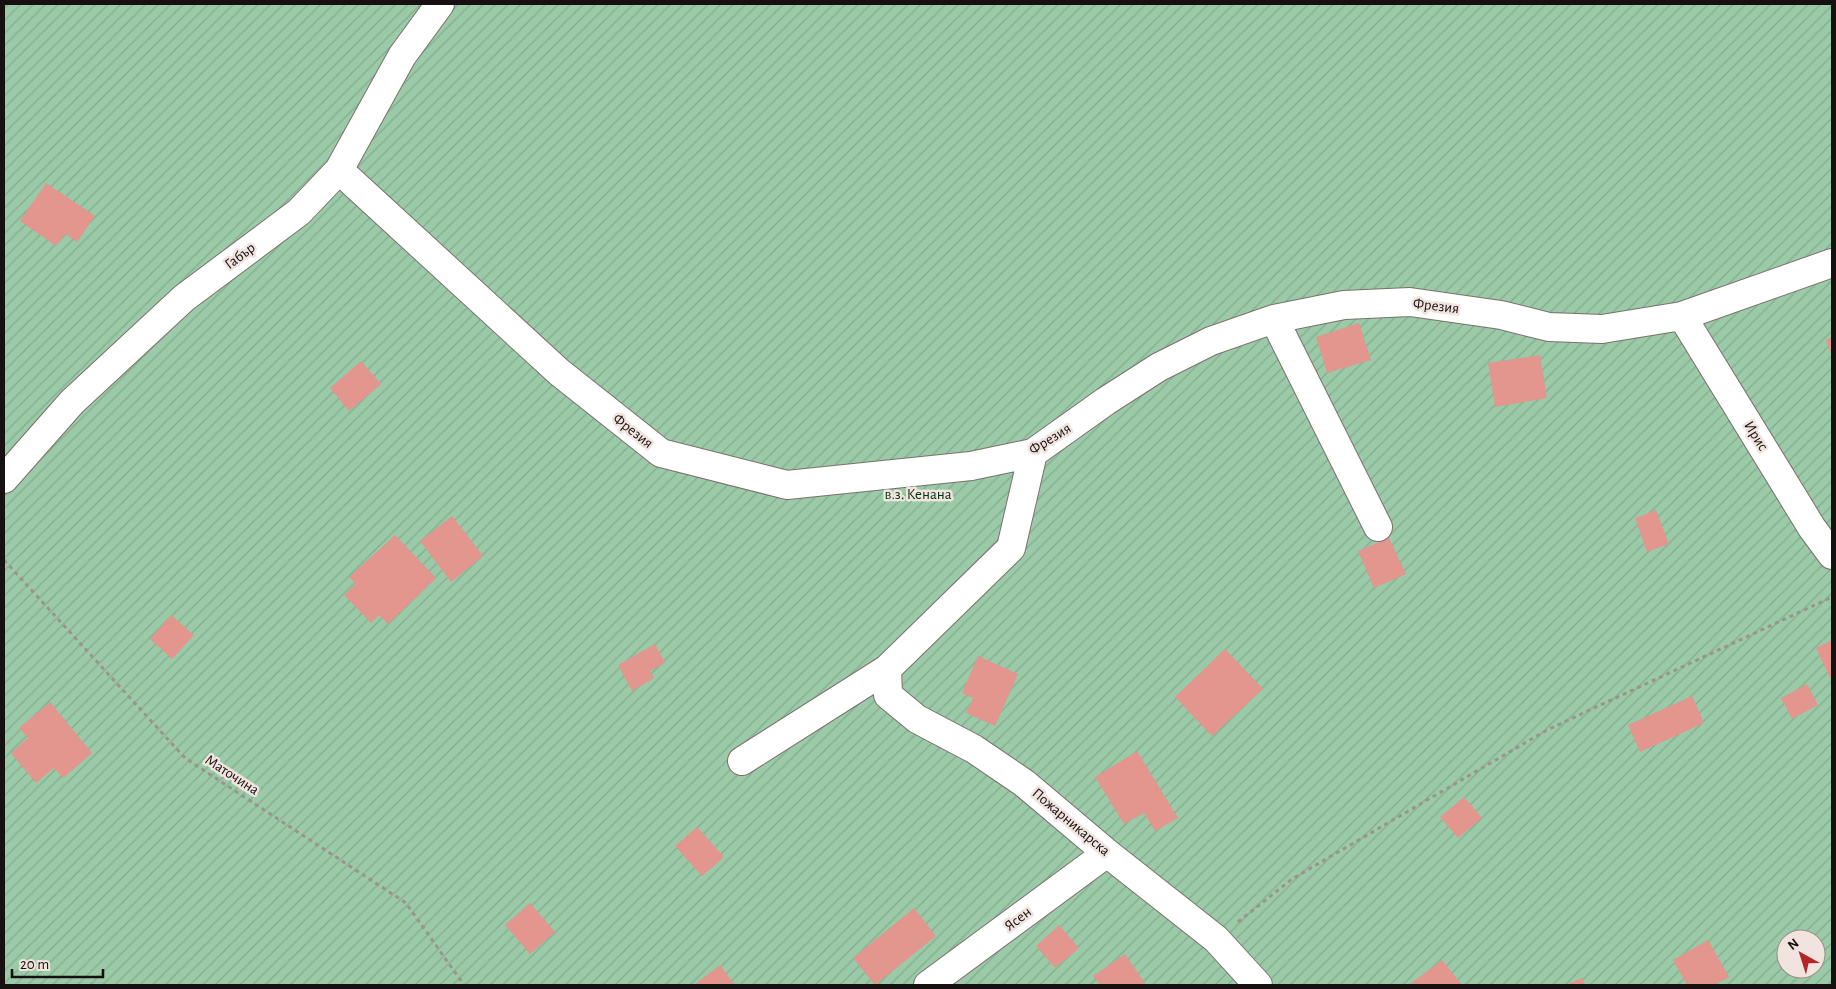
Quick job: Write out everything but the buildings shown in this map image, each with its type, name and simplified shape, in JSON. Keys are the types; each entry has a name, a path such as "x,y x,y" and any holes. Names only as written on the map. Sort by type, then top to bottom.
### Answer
{"street":[{"name":"Габър","path":"4,480 72,402 184,298 299,212 340,170 402,56 440,4"},
{"name":"Фрезия","path":"340,170 560,372 661,453 787,486 971,466 1033,453 1106,401 1159,367 1211,342 1274,319 1344,305 1410,302 1501,315 1549,327 1602,329 1682,316 1832,263"},
{"name":"Ирис","path":"1682,316 1812,528 1832,555"},
{"path":"1274,319 1378,528"},
{"path":"742,761 887,669 1011,548 1033,453"},
{"name":"Пожарникарска","path":"887,669 888,695 917,719 974,749 1024,784 1216,939 1258,985"},
{"name":"Ясен","path":"928,985 1107,852"}],"path":[{"name":"Маточина","path":"4,560 186,758 406,903 464,985"},
{"path":"1216,939 1292,879 1548,730 1832,597"}],"green space":[{"name":"в.з. Кенана","path":"4,4 1832,4 1832,985 4,985"}]}
